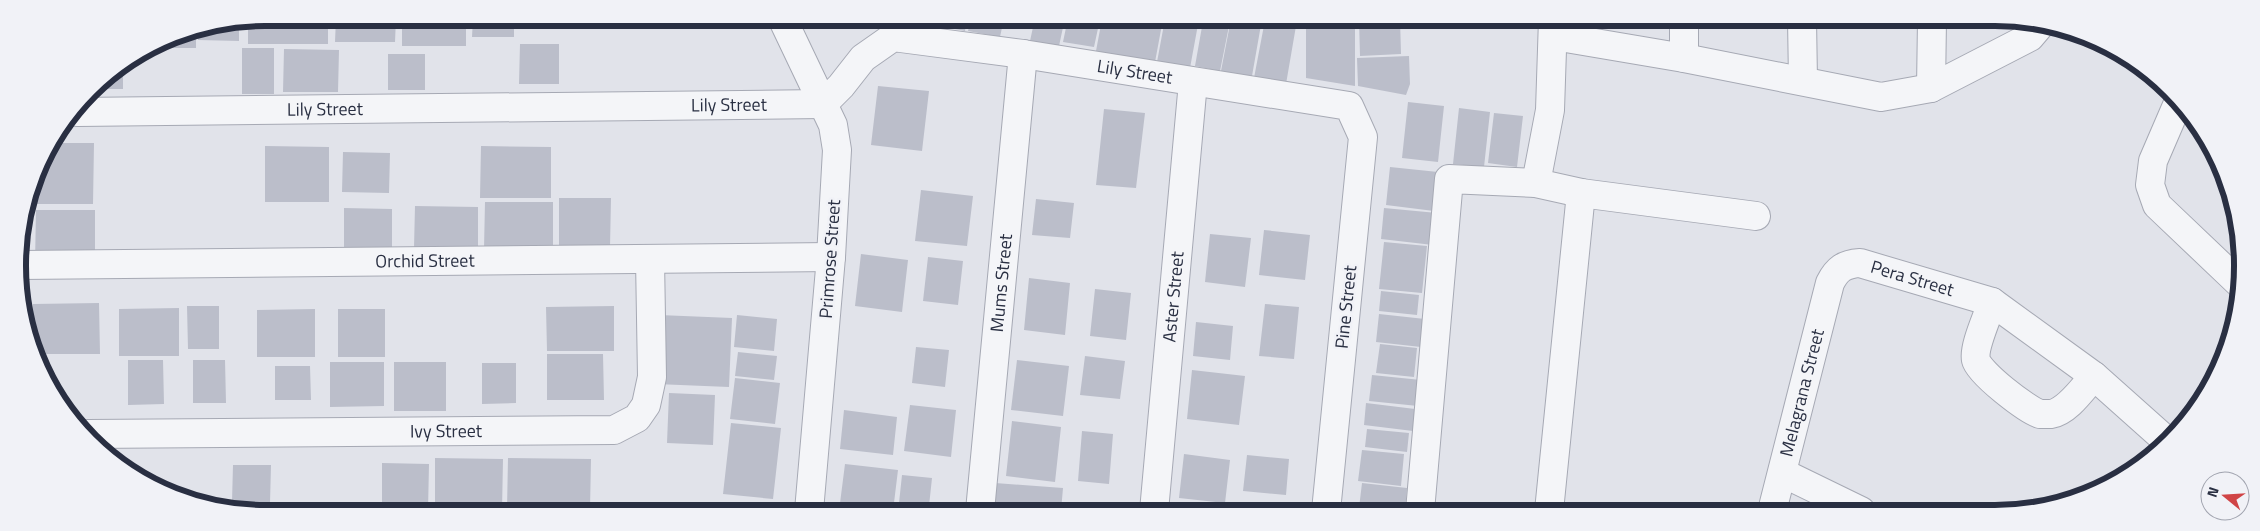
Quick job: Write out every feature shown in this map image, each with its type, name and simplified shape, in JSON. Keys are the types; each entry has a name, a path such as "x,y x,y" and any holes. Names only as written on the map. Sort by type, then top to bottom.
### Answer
{"street":[{"name":"Primrose Street","path":"786,26 833,125 837,150 831,257 810,505"},
{"path":"1684,26 1684,58"},
{"path":"1802,26 1803,81"},
{"path":"1931,88 1932,26"},
{"path":"1536,183 1550,110 1553,28 1684,58 1881,97 1931,88 2030,38 2036,30"},
{"name":"Lily Street","path":"83,112 823,104 841,86 863,58 893,37 1022,54 1349,106"},
{"name":"Mums Street","path":"981,505 1022,54"},
{"name":"Aster Street","path":"1155,505 1193,82"},
{"name":"Pine Street","path":"1327,505 1363,137 1349,106"},
{"path":"2175,110 2154,160 2150,185 2157,204 2233,277"},
{"path":"1421,505 1449,179 1536,183 1581,193 1756,216"},
{"path":"1550,505 1581,193"},
{"name":"Orchid Street","path":"26,265 831,257"},
{"name":"Ivy Street","path":"95,434 614,430 637,418 646,405 652,377 650,259"},
{"name":"Pera Street","path":"1834,274 1841,267 1860,263 1992,302 2094,376 2162,437"},
{"name":"Melagrana Street","path":"1774,505 1830,283 1834,274"},
{"path":"1992,302 1976,350 1979,368 2029,408 2040,414 2052,414 2063,409 2094,376"},
{"path":"1783,472 1849,505"}],"building":[{"path":"328,26 328,44 248,44 248,27"},
{"path":"336,26 396,26 395,42 335,42"},
{"path":"402,26 466,26 466,46 402,46"},
{"path":"473,26 514,26 514,37 472,37"},
{"path":"556,26 604,26 604,29 556,29"},
{"path":"941,26 966,26 965,31"},
{"path":"969,26 1002,26 1000,37 968,31"},
{"path":"1033,26 1063,26 1059,46 1030,41"},
{"path":"1066,26 1098,26 1094,47 1063,42"},
{"path":"1101,26 1162,26 1155,62 1096,51"},
{"path":"1164,26 1198,26 1190,68 1157,62"},
{"path":"1202,26 1229,26 1220,71 1195,66"},
{"path":"1230,26 1261,26 1252,76 1221,71"},
{"path":"1264,26 1296,26 1286,84 1254,78"},
{"path":"1306,26 1355,26 1355,86 1306,78"},
{"path":"1359,26 1400,26 1401,54 1360,56"},
{"path":"239,28 239,41 198,40 198,36 204,34"},
{"path":"196,37 196,48 166,48"},
{"path":"520,44 559,44 559,84 519,84"},
{"path":"242,48 274,48 274,94 242,94"},
{"path":"284,49 339,50 338,92 283,92"},
{"path":"388,54 425,54 425,90 388,90"},
{"path":"1409,56 1410,84 1406,95 1358,86 1357,58"},
{"path":"123,74 123,89 104,89"},
{"path":"878,86 929,91 922,151 871,145"},
{"path":"1408,102 1444,106 1438,162 1402,158"},
{"path":"1459,108 1490,112 1484,167 1453,164"},
{"path":"1104,109 1145,113 1136,188 1096,185"},
{"path":"1494,113 1523,116 1517,167 1488,163"},
{"path":"60,143 94,143 93,204 34,204 44,174"},
{"path":"265,146 329,147 329,202 265,202"},
{"path":"481,146 551,147 551,198 480,198"},
{"path":"343,152 390,153 389,193 342,192"},
{"path":"1390,167 1438,172 1434,211 1386,205"},
{"path":"921,190 973,196 967,246 915,241"},
{"path":"559,198 611,198 610,247 559,247"},
{"path":"1036,199 1074,203 1070,238 1032,235"},
{"path":"485,202 553,202 553,249 484,249"},
{"path":"415,206 478,207 478,249 414,248"},
{"path":"344,208 392,209 392,253 344,253"},
{"path":"1384,208 1437,213 1433,245 1381,239"},
{"path":"36,210 95,210 95,264 35,264"},
{"path":"30,226 29,253 27,253"},
{"path":"1264,230 1310,235 1305,280 1259,275"},
{"path":"1210,234 1251,238 1245,287 1205,282"},
{"path":"1384,242 1427,246 1422,293 1379,289"},
{"path":"861,254 908,260 902,312 855,306"},
{"path":"928,257 963,261 958,305 923,301"},
{"path":"1029,278 1070,283 1065,335 1024,330"},
{"path":"1095,289 1131,293 1126,340 1090,336"},
{"path":"1381,291 1419,295 1417,315 1379,311"},
{"path":"99,303 100,354 43,354 33,322 33,304"},
{"path":"1265,304 1299,307 1294,359 1259,356"},
{"path":"187,306 219,306 219,349 188,349"},
{"path":"614,306 614,351 547,351 546,307"},
{"path":"179,308 179,356 119,356 119,309"},
{"path":"315,309 315,357 257,357 257,310"},
{"path":"338,309 385,309 385,357 338,357"},
{"path":"1379,314 1425,319 1421,347 1376,342"},
{"path":"659,315 732,318 729,387 656,384"},
{"path":"737,315 777,319 774,351 734,347"},
{"path":"1196,322 1233,326 1230,360 1193,356"},
{"path":"1380,344 1417,348 1414,377 1376,373"},
{"path":"916,347 949,350 945,387 912,383"},
{"path":"738,352 777,356 774,380 735,376"},
{"path":"547,354 603,354 604,400 547,400"},
{"path":"1085,356 1125,361 1120,399 1080,395"},
{"path":"128,360 163,360 164,404 128,405"},
{"path":"193,360 225,360 226,403 193,403"},
{"path":"1017,360 1069,366 1063,416 1011,410"},
{"path":"330,362 384,362 384,406 330,407"},
{"path":"394,362 446,362 446,411 394,411"},
{"path":"482,363 516,363 516,403 482,404"},
{"path":"275,366 310,366 311,400 275,400"},
{"path":"1192,370 1245,376 1239,425 1187,419"},
{"path":"1372,375 1421,380 1418,406 1369,401"},
{"path":"735,378 780,383 775,424 730,419"},
{"path":"669,393 715,395 713,445 667,443"},
{"path":"1366,403 1415,409 1413,431 1364,425"},
{"path":"910,405 956,410 951,457 904,451"},
{"path":"844,410 897,417 893,455 840,449"},
{"path":"1012,421 1061,427 1055,482 1006,476"},
{"path":"731,423 781,428 773,499 723,494"},
{"path":"1367,429 1409,433 1407,452 1365,447"},
{"path":"1082,431 1113,434 1109,484 1078,481"},
{"path":"1362,450 1404,454 1401,486 1358,481"},
{"path":"1184,454 1230,460 1225,503 1179,498"},
{"path":"1247,455 1289,459 1286,495 1243,491"},
{"path":"435,458 503,459 502,505 435,505"},
{"path":"508,458 591,459 590,505 507,505"},
{"path":"382,463 429,464 428,505 382,505"},
{"path":"845,464 898,470 894,505 840,505"},
{"path":"233,465 271,465 270,503 232,502"},
{"path":"902,475 932,478 929,505 899,503"},
{"path":"995,483 1063,488 1062,505 993,505"},
{"path":"1362,483 1407,488 1406,505 1359,505"}]}
